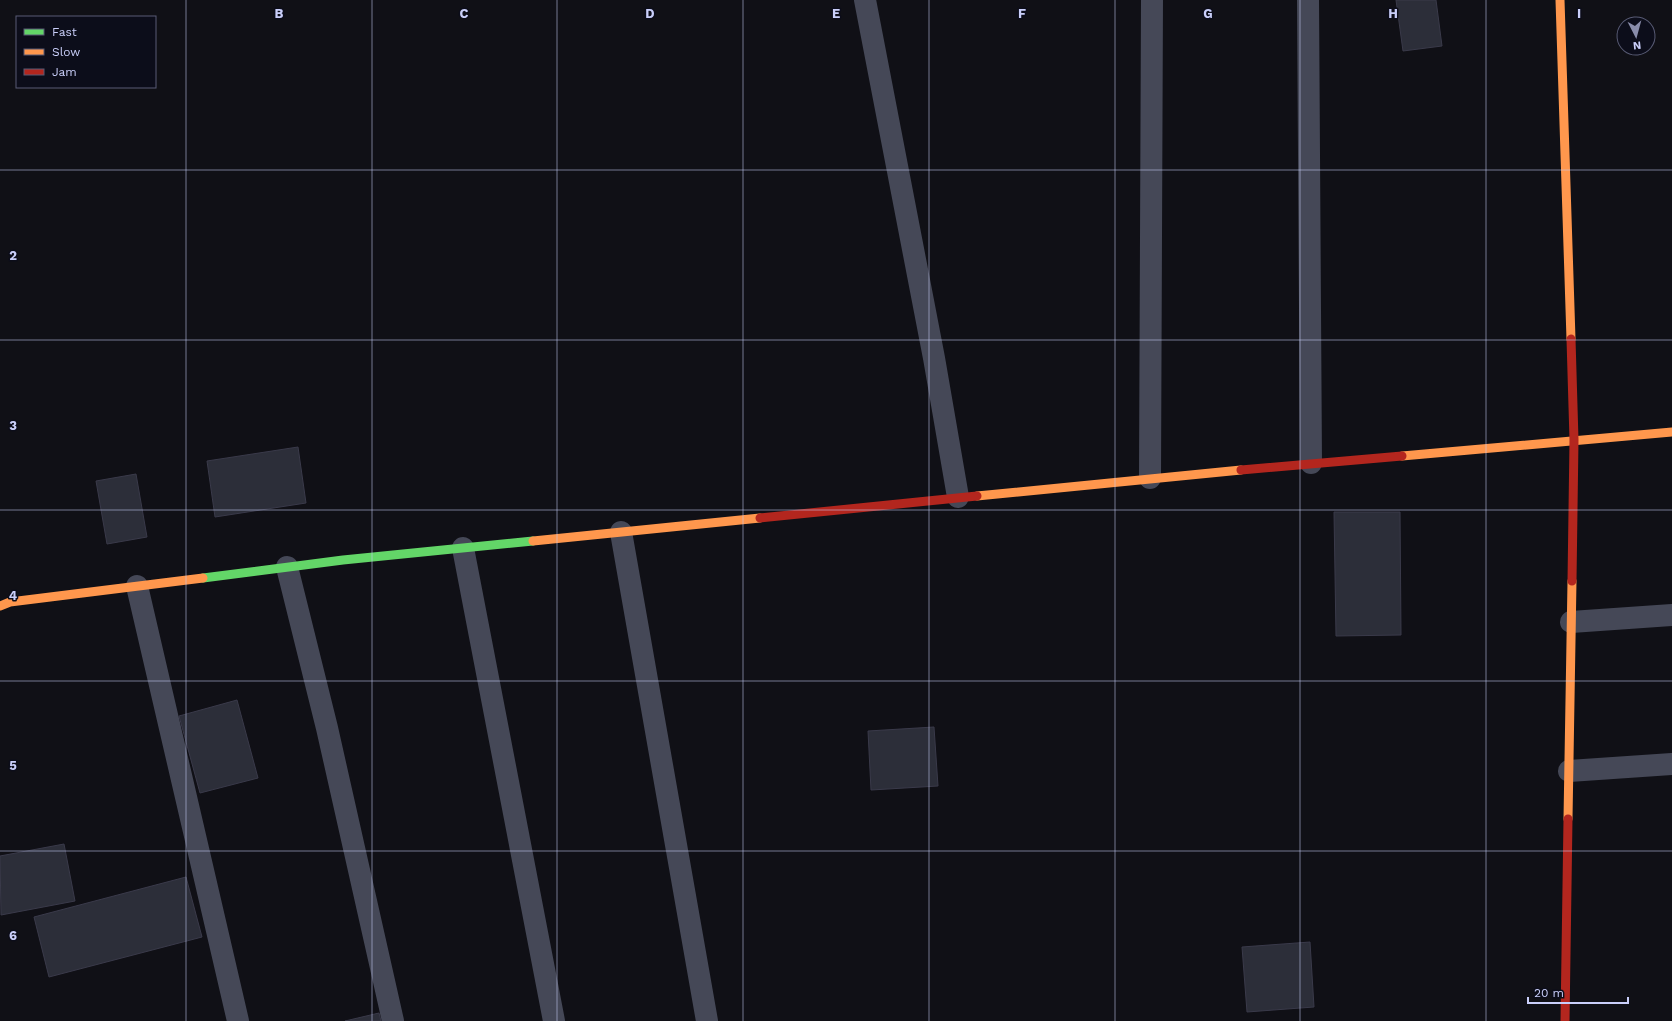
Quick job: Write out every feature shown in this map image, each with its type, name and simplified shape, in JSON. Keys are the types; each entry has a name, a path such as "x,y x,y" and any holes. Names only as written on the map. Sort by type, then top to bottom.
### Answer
{"main road":[{"path":"1560,0 1574,440 1564,1021"},
{"path":"0,606 10,602 343,560 1150,478 1672,432"}],"street":[{"path":"865,0 934,358 958,497"},
{"path":"1150,478 1152,0"},
{"path":"1308,0 1311,463"},
{"path":"621,532 707,1021"},
{"path":"463,548 554,1021"},
{"path":"288,567 394,1021"},
{"path":"137,586 238,1021"},
{"path":"1571,622 1672,615"},
{"path":"1569,771 1672,764"}],"building":[{"path":"1396,0 1436,0 1442,46 1403,51"},
{"path":"298,447 306,503 215,517 207,461"},
{"path":"136,474 147,537 107,544 96,481"},
{"path":"1334,512 1400,512 1401,635 1336,636"},
{"path":"237,700 258,778 200,793 179,716"},
{"path":"934,727 938,786 871,790 868,731"},
{"path":"64,844 75,901 1,915 0,856"},
{"path":"186,877 202,937 49,977 34,917"},
{"path":"1310,942 1314,1007 1247,1012 1242,947"},
{"path":"379,1013 381,1021 345,1021"}],"traffic: fast":[{"path":"203,578 343,560 533,541"}],"traffic: slow":[{"path":"1560,0 1571,339"},
{"path":"1402,456 1672,432"},
{"path":"977,496 1241,470"},
{"path":"533,541 760,518"},
{"path":"0,606 10,602 203,578"},
{"path":"1568,819 1572,581"}],"traffic: jam":[{"path":"1571,339 1574,440 1572,581"},
{"path":"1241,470 1402,456"},
{"path":"760,518 977,496"},
{"path":"1565,1021 1568,819"}]}
